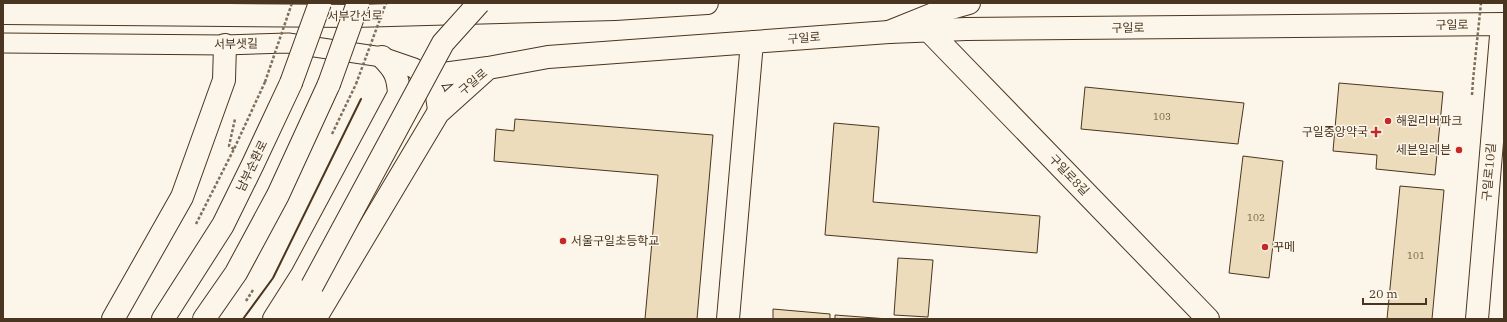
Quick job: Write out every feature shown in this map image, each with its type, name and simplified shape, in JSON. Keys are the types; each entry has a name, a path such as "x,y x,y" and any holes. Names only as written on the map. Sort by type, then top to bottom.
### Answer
{"main road":[{"name":"남부순환로","path":"163,319 223,225 291,83 320,3"},
{"path":"204,319 236,273 278,195 329,84 358,3"},
{"path":"291,319 312,286 443,43 479,3"},
{"name":"서부간선로","path":"3,13 354,16 607,10 707,3"},
{"path":"889,32 941,11 969,3"},
{"name":"구일로","path":"315,319 438,113 488,68 548,57 889,32 982,29 1503,24"},
{"name":"구일로10길","path":"1477,319 1503,24"},
{"name":"구일로8길","path":"930,31 1208,319"},
{"path":"728,319 752,42"},
{"path":"114,319 182,197 224,80 225,45"},
{"path":"274,319 302,275 399,94 398,79 392,67 382,57"},
{"path":"421,74 443,74 488,68"}],"street":[{"name":"서부샛길","path":"3,43 225,45 288,43 382,57 414,68 421,74 435,93 438,113"}],"path":[{"path":"265,82 292,3"},
{"path":"356,84 386,3"},
{"path":"1473,80 1481,3"}],"building":[{"name":"해원리버파크","path":"1339,83 1443,92 1435,175 1376,169 1377,155 1333,151"},
{"path":"1085,87 1244,103 1238,144 1081,129"},
{"path":"515,119 713,135 697,319 645,319 658,175 494,161 496,129 514,131"},
{"path":"834,123 879,127 873,202 1040,216 1037,253 825,235"},
{"path":"1243,156 1283,161 1269,278 1229,273"},
{"path":"1400,186 1444,190 1432,319 1387,319"},
{"path":"898,258 933,260 928,317 894,315"},
{"path":"773,309 830,314 830,319 773,319"},
{"path":"835,315 888,319 835,319"}],"wall":[{"path":"243,319 273,278 361,99"}],"place":[{"name":"해원리버파크","path":"1388,121"},
{"name":"구일중앙약국","path":"1376,132"},
{"name":"세븐일레븐","path":"1459,150"},
{"name":"서울구일초등학교","path":"563,241"},
{"name":"꾸메","path":"1265,247"}]}
